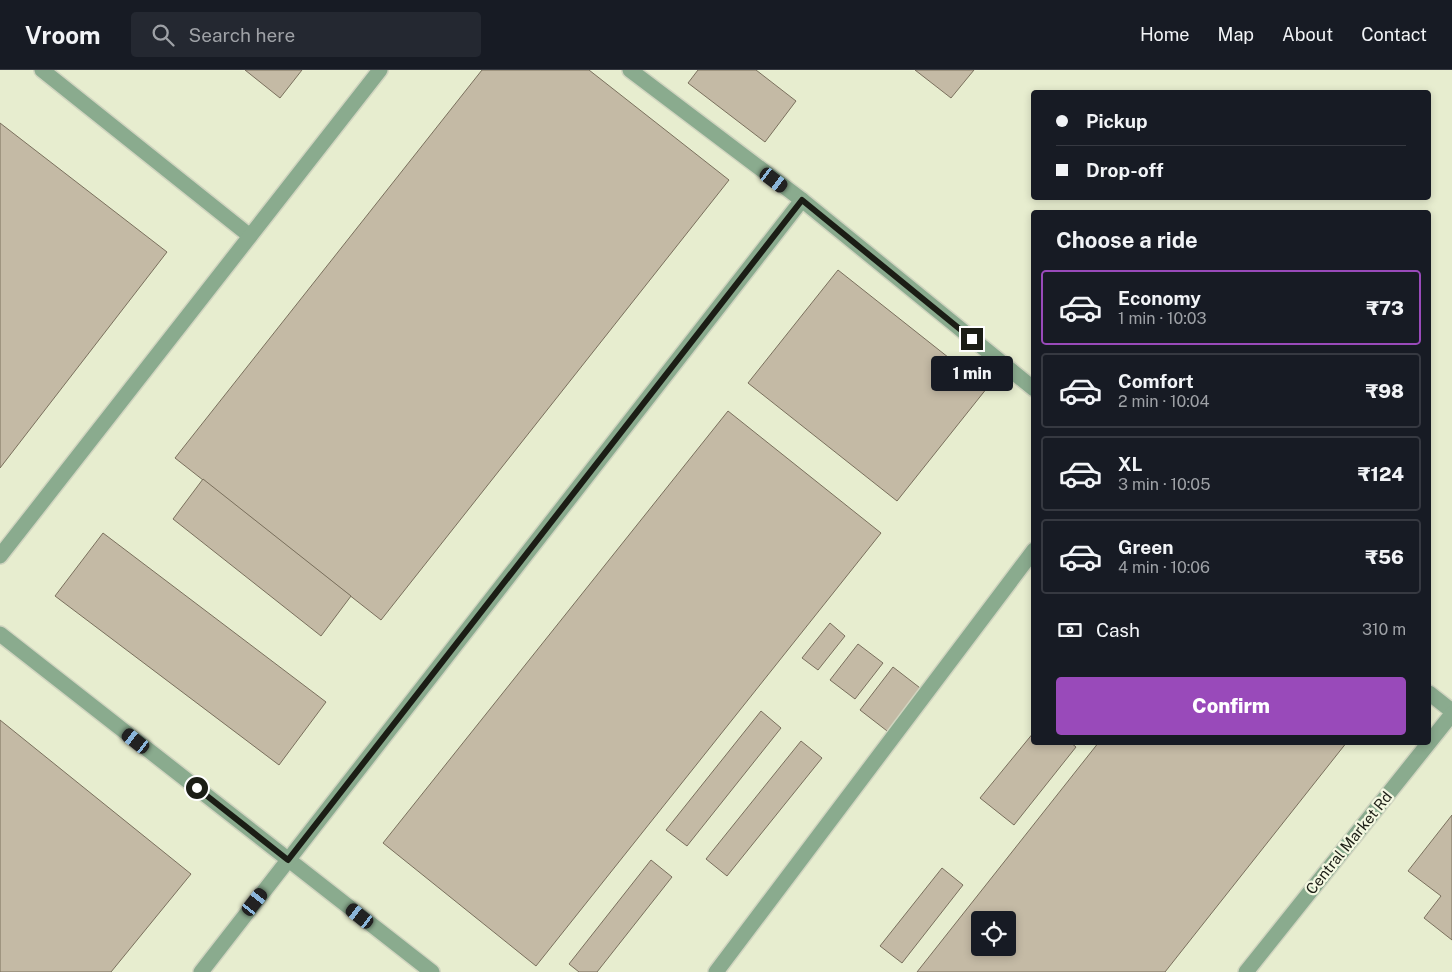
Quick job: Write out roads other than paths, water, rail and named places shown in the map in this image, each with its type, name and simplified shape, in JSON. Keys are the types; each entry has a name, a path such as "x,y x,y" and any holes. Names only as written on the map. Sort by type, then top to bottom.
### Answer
{"street":[{"path":"42,70 250,236"},
{"path":"0,556 380,70"},
{"path":"630,70 802,200 1031,387"},
{"path":"201,972 802,200"},
{"path":"716,972 1031,554"},
{"path":"0,634 432,972"},
{"path":"1431,695 1452,712"},
{"name":"Central Market Rd","path":"1431,739 1452,712"},
{"name":"Central Market Rd","path":"1246,972 1426,745"}]}
